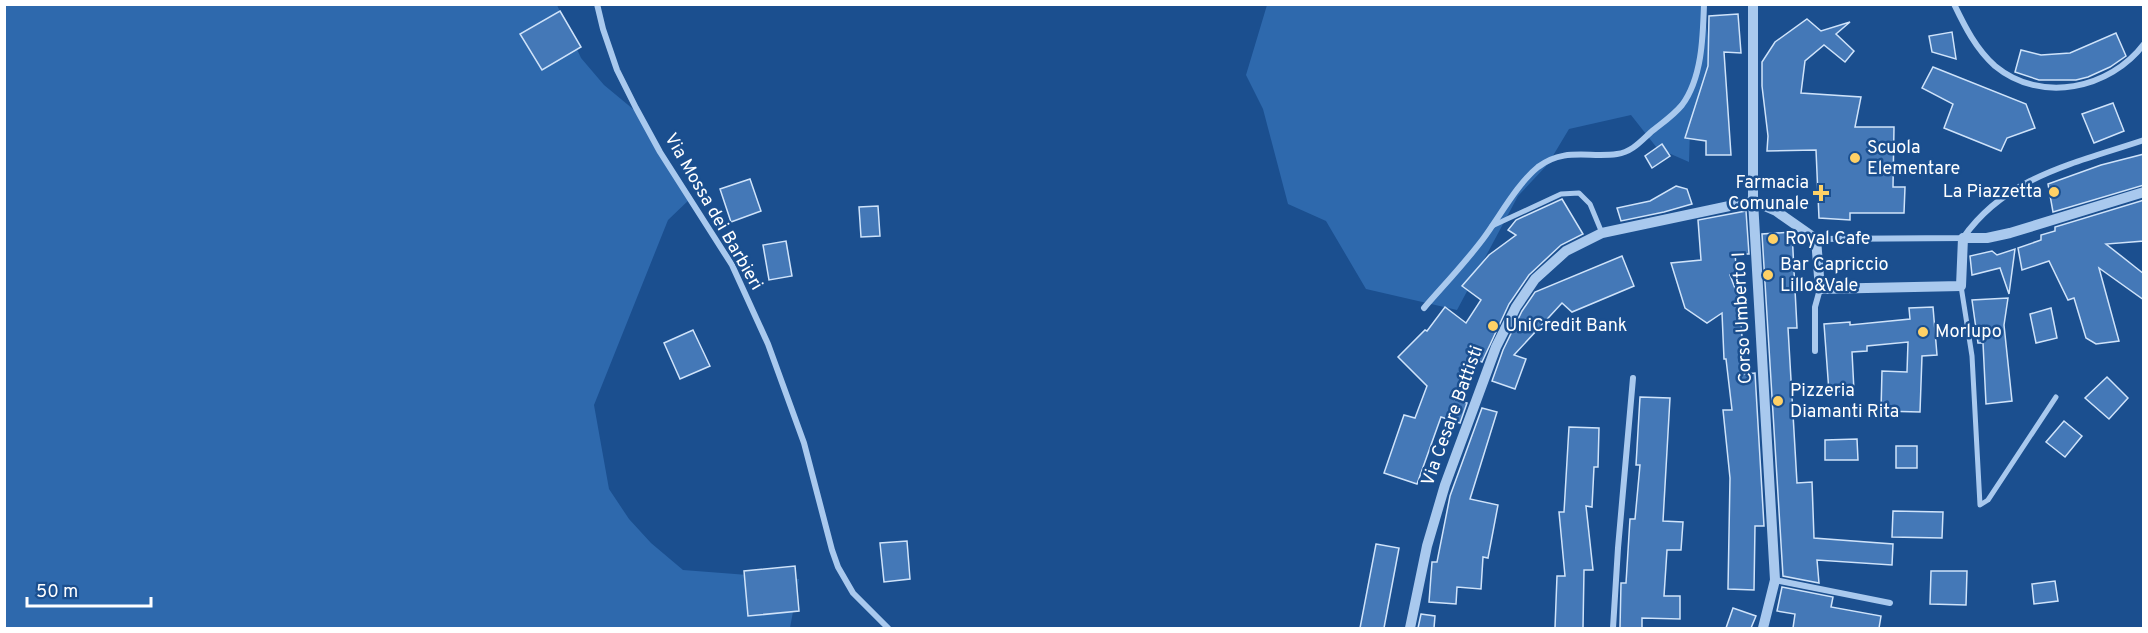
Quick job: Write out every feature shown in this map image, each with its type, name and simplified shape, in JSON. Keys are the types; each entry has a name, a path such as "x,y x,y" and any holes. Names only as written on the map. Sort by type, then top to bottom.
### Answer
{"street":[{"name":"Via Mossa dei Barbieri","path":"597,4 617,69 636,108 660,152 732,265 768,344 804,443 838,567 853,593 888,628"},
{"path":"1424,308 1492,226 1529,176 1544,162 1570,154 1625,152 1636,146 1673,115 1690,93 1696,74 1704,4"},
{"name":"Corso Umberto I","path":"1753,4 1753,201 1775,580 1762,628"},
{"path":"1954,4 1971,37 1992,63 2010,75 2043,86 2074,87 2098,80 2120,68 2143,44"},
{"path":"2056,397 1988,500 1980,505 1972,356 1961,286 1963,238 1993,203 2018,187 2056,169 2144,140"},
{"path":"1753,201 1776,211 1816,239 1987,238 2144,192"},
{"path":"1492,226 1561,194 1579,193 1590,204 1602,233"},
{"name":"Via Cesare Battisti","path":"1410,628 1435,516 1488,363 1526,291 1566,251 1602,233 1753,201"},
{"path":"1815,351 1815,307 1820,289 1816,239"},
{"path":"1820,289 1961,286"},
{"path":"1613,628 1633,378"},
{"path":"1775,580 1890,603"}],"shaded area":[{"path":"1703,4 1717,96 1690,128 1689,162 1657,148 1631,115 1569,129 1548,164 1518,196 1457,310 1366,289 1326,221 1288,204 1263,109 1246,75 1267,5"},
{"path":"4,5 557,5 581,58 604,85 633,109 692,197 668,220 594,405 609,489 629,519 651,543 683,570 799,579 790,628 5,628"}],"building":[{"path":"560,11 581,47 542,70 520,34"},
{"path":"1738,14 1741,53 1724,52 1731,155 1706,155 1706,141 1685,138 1708,66 1709,16"},
{"path":"1807,19 1821,31 1850,22 1836,34 1854,51 1845,62 1824,45 1805,61 1801,93 1861,97 1855,127 1894,127 1893,187 1905,187 1904,213 1850,213 1850,220 1819,218 1816,150 1767,151 1768,136 1762,86 1762,62 1775,42"},
{"path":"1952,32 1956,59 1932,52 1929,36"},
{"path":"2116,33 2126,56 2110,67 2088,77 2076,80 2039,80 2015,72 2021,50 2041,55 2070,53"},
{"path":"1933,67 2026,104 2035,128 2007,138 2001,151 1944,128 1953,104 1922,88"},
{"path":"2113,103 2124,131 2094,143 2082,114"},
{"path":"1662,144 1670,156 1652,168 1645,156"},
{"path":"2144,154 2144,185 2053,212 2048,184 2101,165"},
{"path":"750,179 761,211 731,222 720,189"},
{"path":"1676,186 1687,189 1692,204 1621,221 1617,208 1650,201"},
{"path":"1562,199 1583,234 1561,245 1529,275 1509,304 1482,362 1470,357 1455,400 1467,403 1460,423 1441,417 1417,484 1384,473 1404,415 1415,418 1427,386 1398,357 1425,330 1427,331 1445,307 1466,323 1481,300 1462,286 1489,255 1516,235 1508,230 1516,220"},
{"path":"2144,200 2144,241 2106,244 2144,274 2144,300 2099,268 2119,341 2096,344 2086,338 2074,298 2068,300 2049,261 2022,270 2018,248 2041,240 2041,235 2055,231 2055,227"},
{"path":"878,206 880,236 861,237 859,207"},
{"path":"1746,211 1749,254 1735,254 1737,275 1730,275 1739,299 1745,374 1755,373 1764,526 1755,526 1754,590 1728,589 1730,478 1723,410 1732,410 1726,359 1724,359 1722,313 1707,323 1685,308 1671,263 1701,260 1698,220"},
{"path":"1792,232 1797,328 1788,328 1797,483 1812,482 1814,538 1893,544 1892,565 1817,560 1819,583 1783,576 1762,234"},
{"path":"786,241 792,276 769,280 763,245"},
{"path":"2015,249 2009,294 2000,268 1972,275 1970,256 1992,251 1997,255"},
{"path":"1622,256 1634,286 1572,312 1562,303 1514,355 1526,359 1515,389 1492,381 1503,350 1522,311 1535,292"},
{"path":"2008,298 2004,325 2012,401 1986,404 1983,343 1978,343 1972,300"},
{"path":"1933,307 1937,355 1922,356 1920,412 1881,411 1882,371 1907,372 1908,342 1867,346 1867,351 1852,352 1854,391 1829,392 1824,324 1850,322 1850,325 1910,319 1909,308"},
{"path":"2051,308 2057,338 2036,343 2030,314"},
{"path":"693,330 710,366 680,379 664,343"},
{"path":"2107,377 2128,398 2109,419 2085,398"},
{"path":"1640,397 1670,398 1663,521 1683,522 1681,550 1667,550 1664,596 1680,596 1680,619 1642,618 1642,628 1620,628 1621,583 1626,583 1630,519 1635,519 1640,465 1636,465"},
{"path":"1482,408 1497,412 1470,499 1498,505 1488,558 1483,557 1481,589 1457,587 1456,604 1429,602 1432,562 1437,562 1450,496"},
{"path":"2064,421 2082,436 2065,457 2046,442"},
{"path":"1569,427 1599,428 1598,467 1594,467 1592,507 1586,506 1593,570 1584,570 1583,628 1555,628 1557,576 1565,576 1559,512 1564,512"},
{"path":"1857,439 1858,460 1825,460 1825,440"},
{"path":"1896,446 1917,446 1917,468 1896,468"},
{"path":"1893,511 1943,512 1942,538 1892,537"},
{"path":"907,541 910,579 884,582 880,543"},
{"path":"1376,544 1399,548 1384,628 1360,628"},
{"path":"795,566 799,611 748,616 744,571"},
{"path":"1931,571 1967,571 1966,605 1930,604"},
{"path":"2055,581 2058,601 2034,604 2032,584"},
{"path":"1782,587 1833,597 1831,607 1881,616 1879,628 1793,628 1795,614 1777,611"},
{"path":"1733,608 1756,616 1751,628 1726,628"},
{"path":"1421,614 1435,616 1434,628 1418,628"}],"place":[{"name":"Scuola Elementare","path":"1855,158"},
{"name":"La Piazzetta","path":"2054,192"},
{"name":"Farmacia Comunale","path":"1821,193"},
{"name":"Royal Cafe","path":"1773,239"},
{"name":"Bar Capriccio Lillo&Vale","path":"1768,275"},
{"name":"UniCredit Bank","path":"1493,326"},
{"name":"Morlupo","path":"1923,332"},
{"name":"Pizzeria Diamanti Rita","path":"1778,401"}]}
